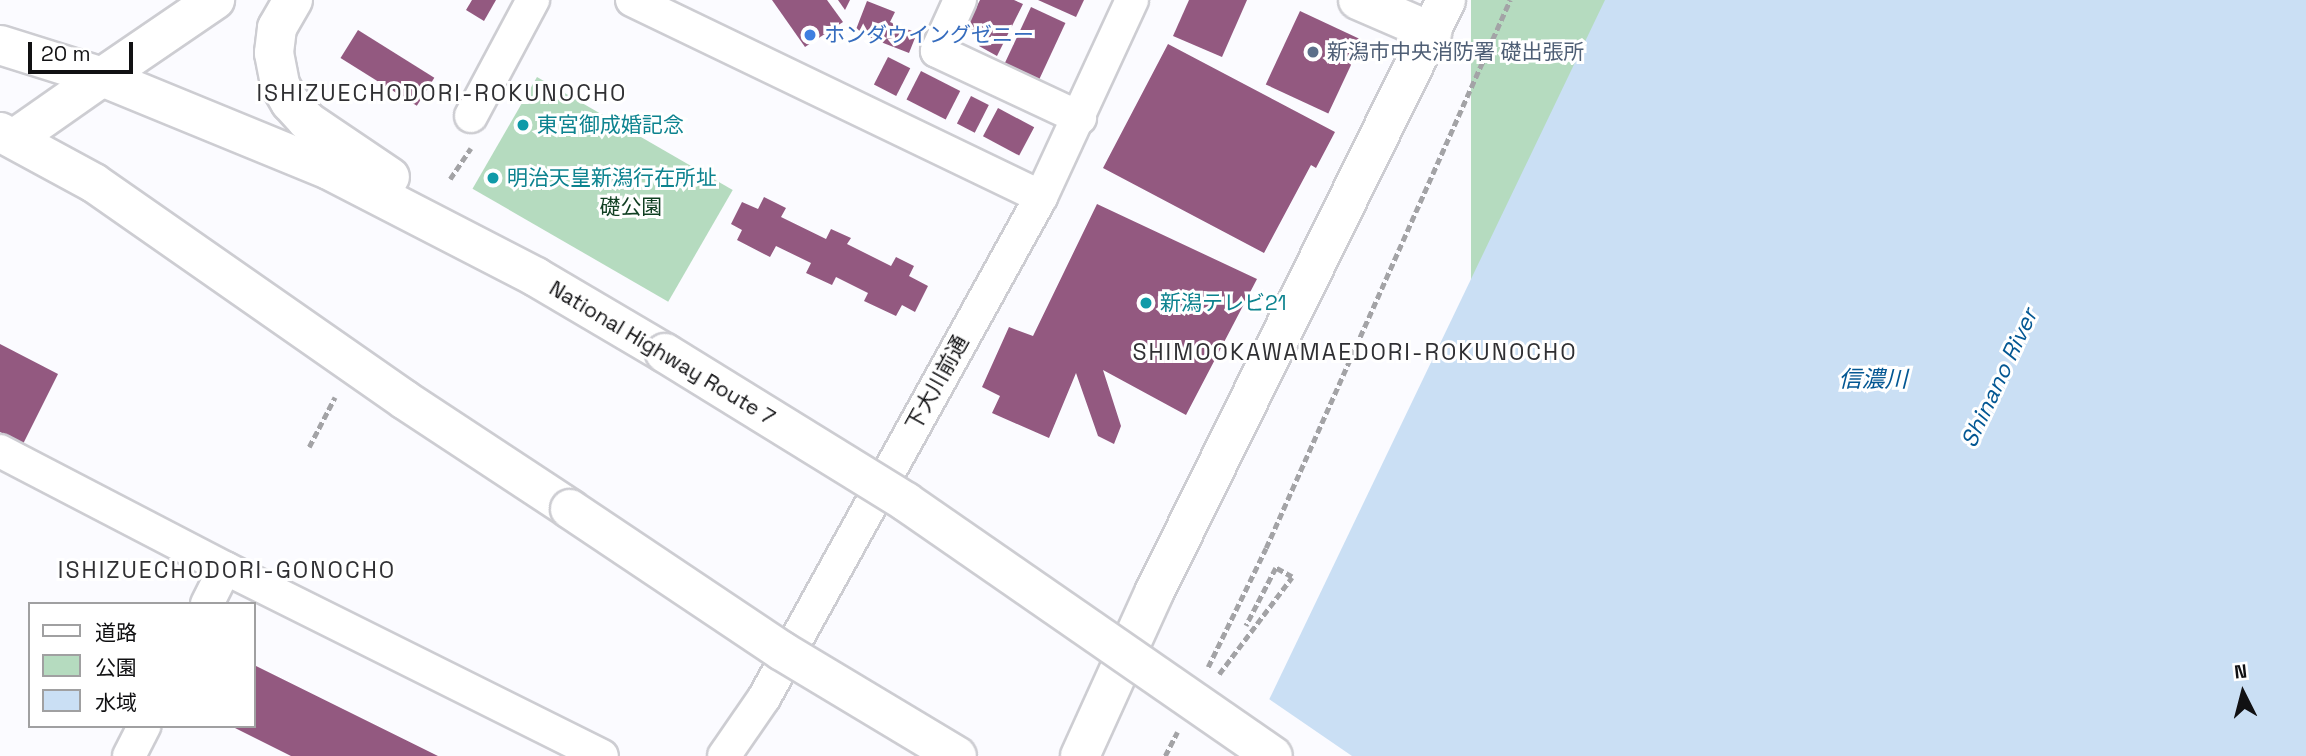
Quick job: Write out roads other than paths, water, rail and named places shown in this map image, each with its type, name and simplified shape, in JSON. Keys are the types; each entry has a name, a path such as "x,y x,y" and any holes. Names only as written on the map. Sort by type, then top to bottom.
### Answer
{"main road":[{"path":"5,139 215,0"},
{"path":"293,0 277,28 274,53 280,85 290,102 325,134 536,277"},
{"path":"1080,756 1154,593 1439,16 1358,0"},
{"name":"National Highway Route 7","path":"0,45 102,77 329,170 536,277 906,502 1273,756"},
{"path":"5,139 94,183 405,400 782,651 957,756"}],"street":[{"path":"474,128 533,0"},
{"path":"632,0 1041,197"},
{"path":"960,0 937,51 1080,118"},
{"name":"下大川前通","path":"724,756 764,698 1041,197 1080,118 1132,0"},
{"path":"0,451 225,568 602,756"},
{"path":"208,602 225,568"},
{"path":"129,756 143,728"}],"water":[{"name":"信濃川","path":"1605,0 2306,0 2306,756 1242,756"}],"place":[{"name":"ホンダウイングゼニー","path":"810,35"},
{"name":"新潟市中央消防署 礎出張所","path":"1313,52"},
{"name":"東宮御成婚記念","path":"523,125"},
{"name":"明治天皇新潟行在所址","path":"493,178"},
{"name":"新潟テレビ21","path":"1146,303"}],"district":[{"name":"ISHIZUECHODORI-ROKUNOCHO","path":"442,93"},
{"name":"SHIMOOKAWAMAEDORI-ROKUNOCHO","path":"1355,352"},
{"name":"ISHIZUECHODORI-GONOCHO","path":"227,570"}],"park label":[{"name":"礎公園","path":"631,207"}],"water label":[{"name":"Shinano River","path":"1999,378"}]}
